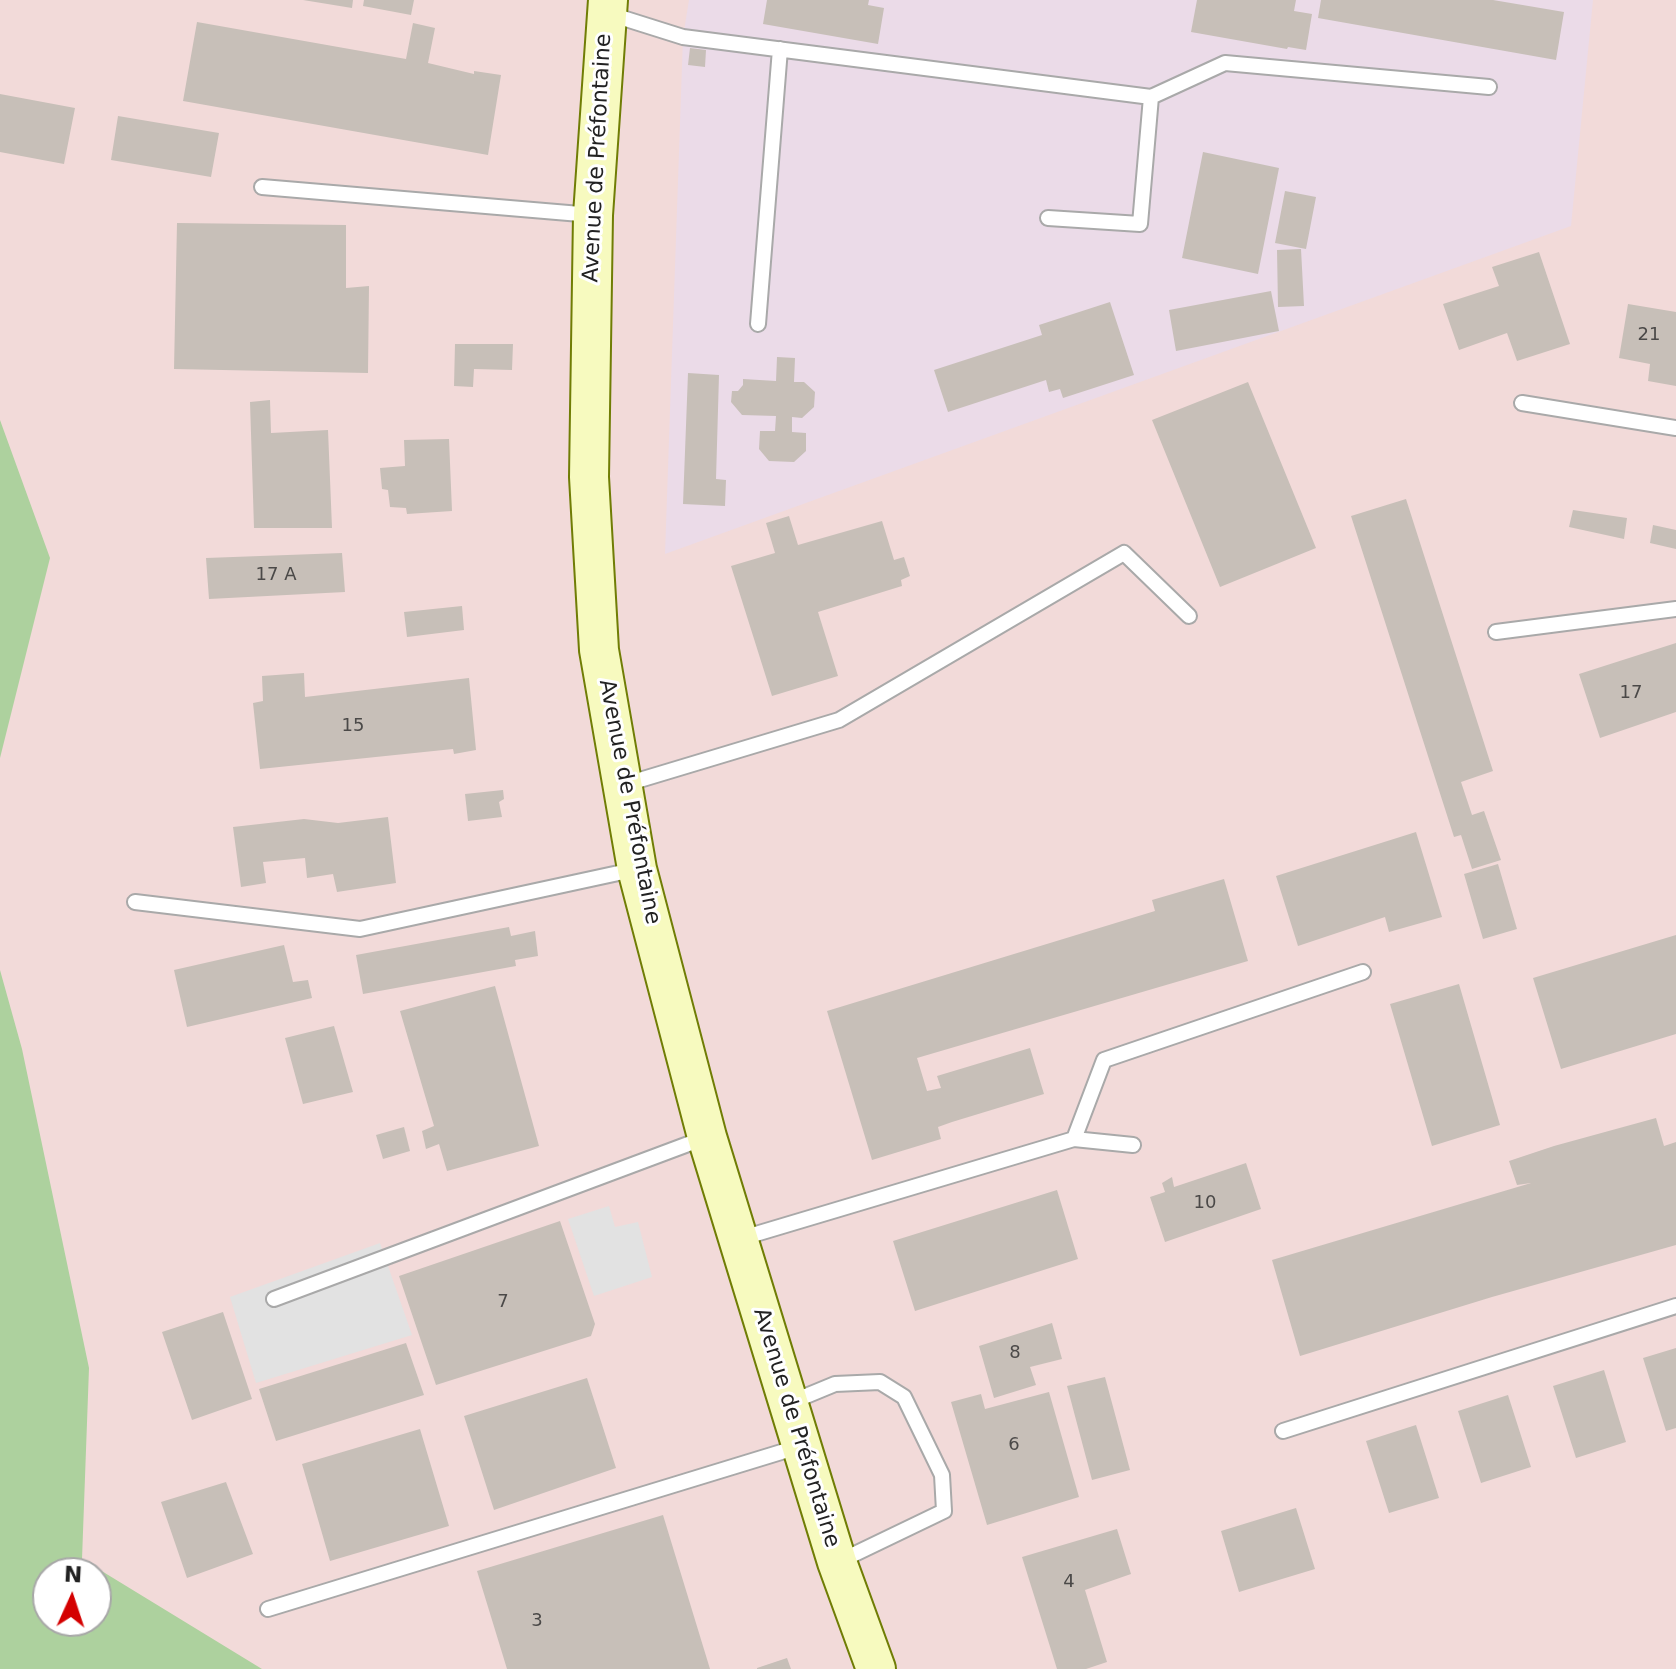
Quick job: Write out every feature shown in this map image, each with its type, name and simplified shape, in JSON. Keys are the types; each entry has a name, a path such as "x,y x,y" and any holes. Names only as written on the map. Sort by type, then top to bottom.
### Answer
{"main road":[{"name":"Avenue de Préfontaine","path":"607,6 593,215 589,477 599,650 637,869 707,1137 837,1562 876,1669"}],"lane":[{"path":"607,6 683,37 1151,97 1225,63 1489,87"},
{"path":"758,324 780,49"},
{"path":"1048,218 1140,224 1151,97"},
{"path":"262,187 593,215"},
{"path":"1522,403 1676,428"},
{"path":"622,785 839,720 1124,553 1189,616"},
{"path":"1496,632 1676,609"},
{"path":"135,902 360,929 637,869"},
{"path":"1074,1139 1104,1060 1363,972"},
{"path":"274,1299 707,1137"},
{"path":"739,1239 1074,1139 1133,1145"},
{"path":"1283,1431 1676,1306"},
{"path":"788,1403 835,1384 880,1382 904,1397 942,1475 944,1511 837,1562"},
{"path":"268,1609 801,1446"}],"shaded area":[{"path":"0,0 1676,0 1676,1669 131,1669 108,1637 112,1637 112,1557 32,1557 32,1578 0,1587"},
{"path":"689,0 1593,0 1571,226 665,554 683,37"},
{"path":"609,1206 615,1227 638,1222 652,1277 594,1296 568,1219"},
{"path":"380,1243 412,1335 256,1383 230,1297"}],"green space":[{"path":"0,420 50,558 0,758"},
{"path":"0,970 22,1049 89,1368 82,1557 32,1557 32,1637 112,1637 112,1577 262,1669 0,1669"}],"building":[{"path":"303,0 353,0 352,8"},
{"path":"364,0 414,0 411,15 363,6"},
{"path":"767,0 869,0 868,5 884,8 878,44 763,24"},
{"path":"1197,0 1296,0 1294,11 1312,14 1306,50 1191,32"},
{"path":"1321,0 1493,0 1564,12 1556,60 1318,18"},
{"path":"197,22 406,59 413,23 435,28 428,63 474,74 474,71 501,75 488,155 183,101"},
{"path":"690,48 706,50 705,67 688,65"},
{"path":"0,94 75,108 64,164 0,152"},
{"path":"118,116 219,133 211,177 111,160"},
{"path":"1203,152 1279,168 1258,274 1182,258"},
{"path":"1285,191 1316,197 1306,249 1275,243"},
{"path":"177,223 346,225 346,288 369,286 368,373 174,369"},
{"path":"1301,249 1304,306 1278,307 1277,250"},
{"path":"1539,252 1570,344 1517,361 1507,333 1459,350 1443,304 1499,286 1492,267"},
{"path":"1271,291 1279,331 1176,351 1169,310"},
{"path":"1110,302 1134,375 1063,398 1060,389 1049,392 1046,380 948,412 934,370 1042,335 1039,325"},
{"path":"1628,304 1676,312 1676,386 1648,381 1650,364 1619,358"},
{"path":"455,344 513,344 512,370 474,369 473,387 454,386"},
{"path":"777,357 795,358 794,382 804,382 815,392 814,407 802,418 792,417 792,432 806,433 806,451 794,462 769,461 759,449 760,431 775,431 776,416 742,415 731,402 732,391 738,391 743,379 776,381"},
{"path":"688,373 719,375 716,479 726,480 725,506 683,504"},
{"path":"1248,382 1316,548 1220,587 1152,420"},
{"path":"270,400 271,433 328,430 332,528 254,528 250,402"},
{"path":"449,439 452,511 407,514 406,508 390,507 388,490 382,489 380,468 405,466 404,440"},
{"path":"1406,499 1493,771 1461,782 1472,815 1484,811 1501,860 1472,869 1461,835 1454,837 1351,516"},
{"path":"1573,510 1627,518 1624,539 1569,527"},
{"path":"789,516 798,545 882,521 894,560 904,557 910,576 901,580 902,586 818,612 838,676 772,696 731,566 775,553 766,523"},
{"path":"1653,525 1676,530 1676,549 1650,543"},
{"path":"342,553 345,592 209,599 206,558"},
{"path":"462,606 464,630 407,637 404,612"},
{"path":"1676,643 1676,712 1600,738 1579,674"},
{"path":"304,673 305,697 469,678 476,750 454,754 453,749 260,769 253,703 263,701 262,676"},
{"path":"503,790 504,799 499,802 502,817 468,821 465,794"},
{"path":"388,817 396,883 337,892 333,874 307,878 305,858 263,862 266,883 241,887 233,827 304,819 338,823"},
{"path":"1416,832 1442,917 1389,932 1385,917 1298,946 1276,876"},
{"path":"1498,864 1517,929 1483,939 1464,874"},
{"path":"1224,879 1248,961 917,1058 927,1091 941,1088 937,1076 1030,1048 1044,1094 938,1127 941,1139 872,1160 827,1011 1155,911 1152,900"},
{"path":"509,927 511,936 535,931 538,956 515,960 516,966 363,994 356,955"},
{"path":"1676,935 1676,1034 1561,1069 1533,978"},
{"path":"284,945 293,982 308,980 312,998 187,1027 174,970"},
{"path":"1459,984 1500,1125 1432,1146 1390,1004"},
{"path":"495,986 539,1146 447,1171 439,1144 426,1149 422,1131 434,1126 400,1011"},
{"path":"334,1026 353,1092 303,1104 285,1038"},
{"path":"1656,1118 1664,1146 1676,1142 1676,1245 1300,1356 1272,1260 1531,1183 1517,1185 1509,1161"},
{"path":"404,1127 410,1151 383,1159 376,1135"},
{"path":"1246,1163 1261,1209 1165,1242 1150,1197 1165,1192 1162,1183 1172,1177 1174,1187"},
{"path":"1057,1190 1078,1259 915,1311 893,1241"},
{"path":"560,1221 595,1324 591,1336 436,1385 399,1276"},
{"path":"223,1312 252,1399 192,1420 162,1332"},
{"path":"1052,1323 1062,1359 1030,1367 1036,1385 994,1398 979,1346"},
{"path":"406,1343 424,1395 276,1441 259,1389"},
{"path":"1676,1348 1676,1428 1666,1431 1643,1358"},
{"path":"1604,1370 1626,1442 1576,1458 1553,1386"},
{"path":"1105,1377 1130,1470 1092,1480 1067,1386"},
{"path":"587,1378 616,1468 494,1510 464,1416"},
{"path":"1049,1392 1079,1497 987,1525 951,1402 981,1394 985,1409"},
{"path":"1508,1395 1531,1467 1481,1483 1458,1411"},
{"path":"1416,1425 1439,1498 1389,1513 1366,1441"},
{"path":"420,1429 449,1526 330,1561 302,1464"},
{"path":"226,1482 253,1554 187,1578 161,1502"},
{"path":"1296,1508 1315,1569 1239,1592 1221,1531"},
{"path":"663,1515 710,1669 507,1669 477,1571"},
{"path":"1117,1529 1131,1574 1085,1590 1107,1662 1086,1669 1057,1669 1022,1557"},
{"path":"787,1658 791,1669 757,1669 757,1668"}]}
